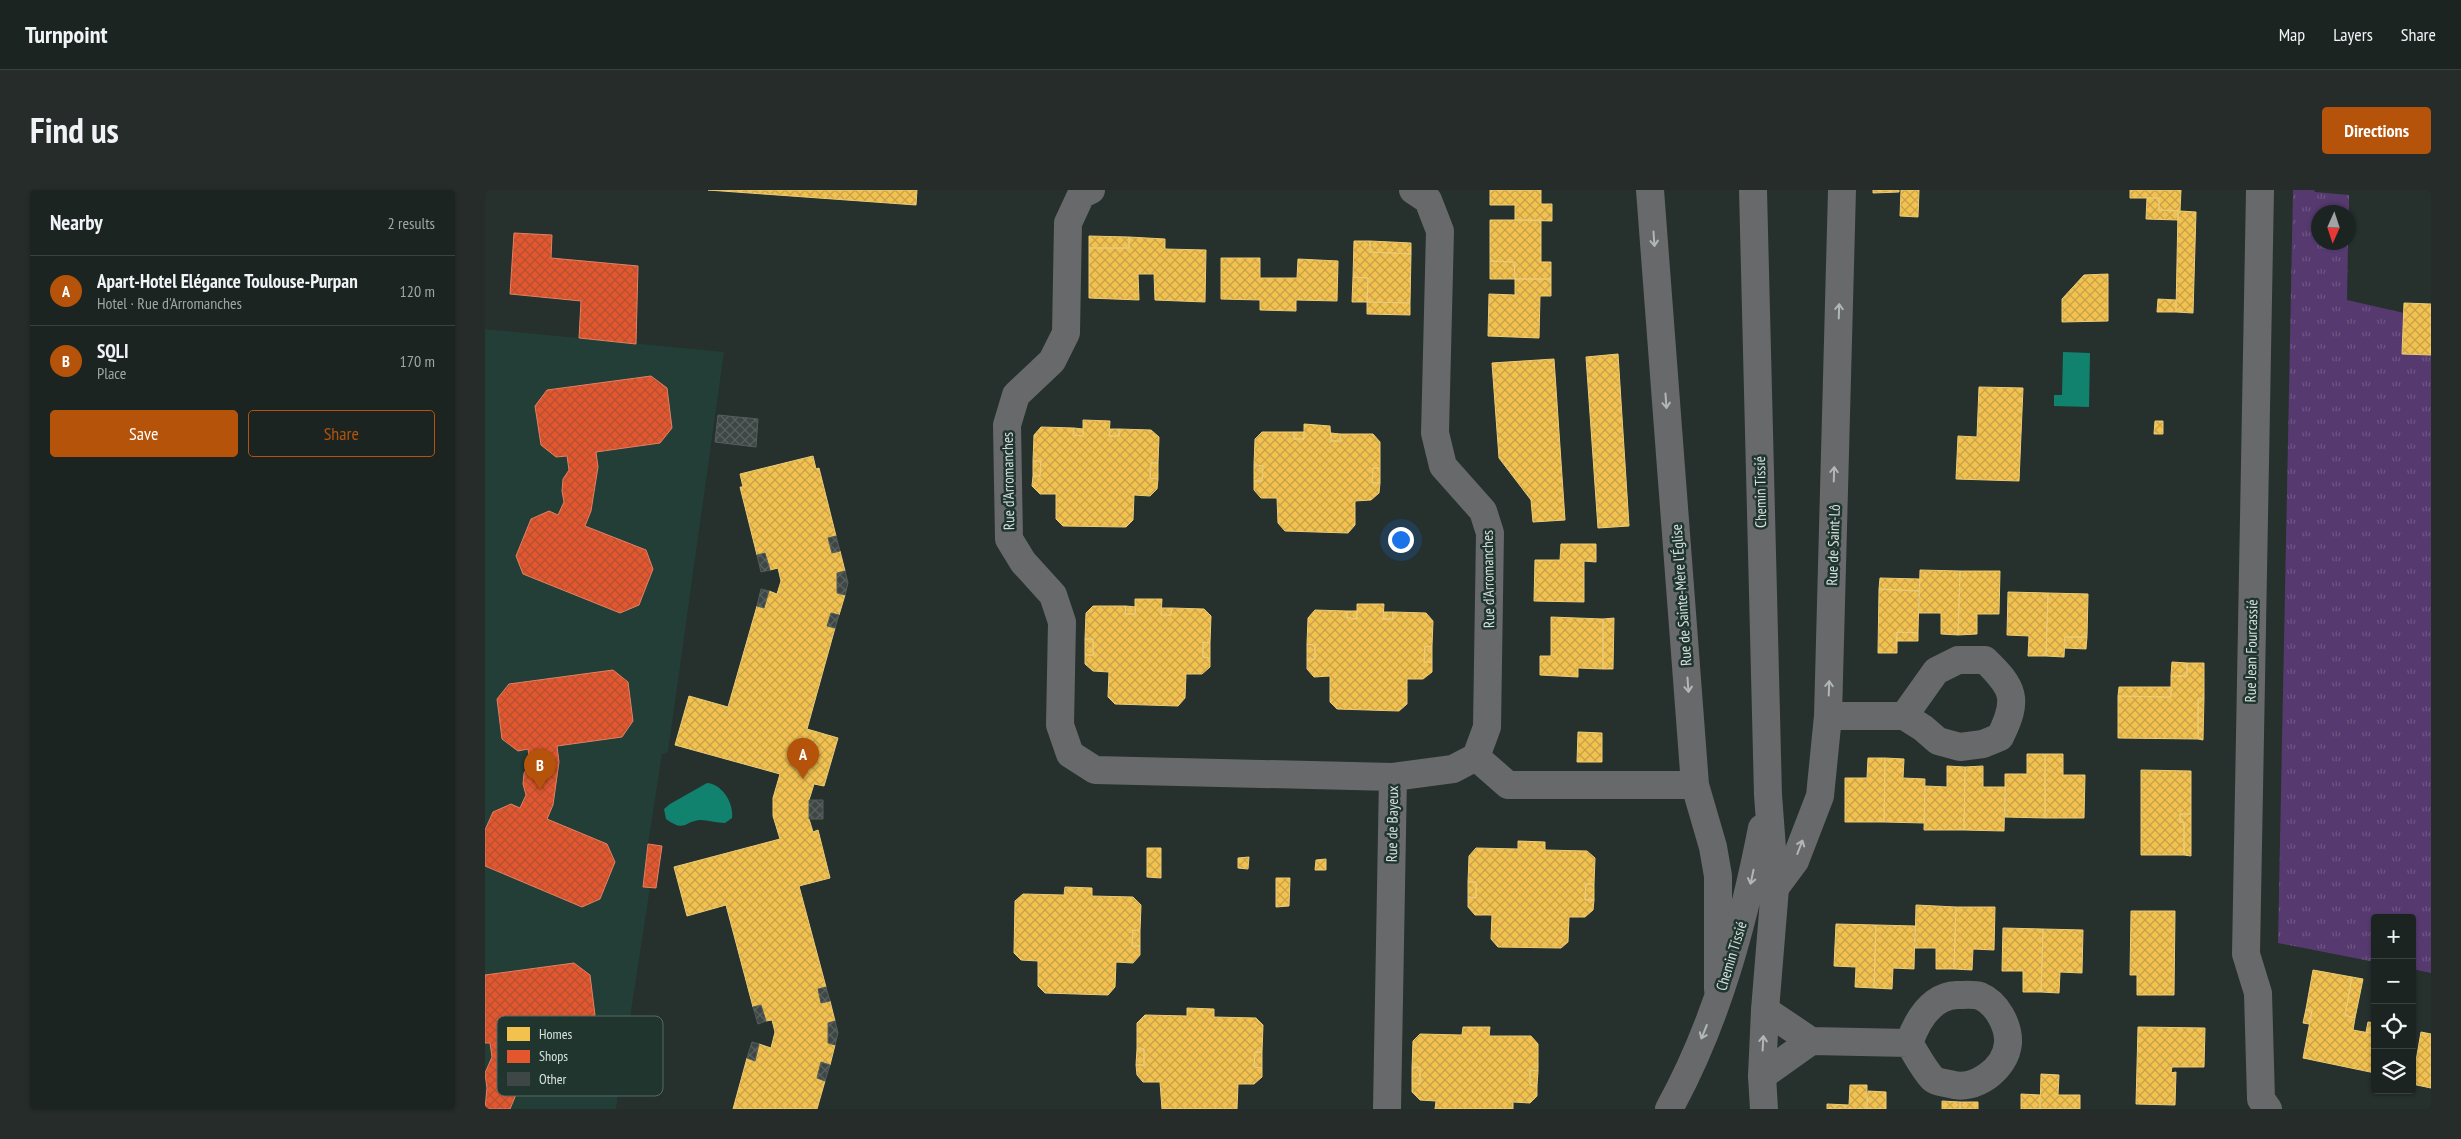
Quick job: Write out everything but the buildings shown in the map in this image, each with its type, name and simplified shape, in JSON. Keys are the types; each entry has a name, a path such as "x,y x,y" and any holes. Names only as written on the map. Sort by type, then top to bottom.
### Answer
{"street":[{"name":"Rue d'Arromanches","path":"1091,190 1081,194 1068,223 1066,333 1052,361 1016,395 1007,425 1009,539 1023,562 1053,595 1062,622 1060,725 1070,754 1095,770"},
{"name":"Rue d'Arromanches","path":"1413,190 1428,200 1440,231 1435,434 1443,466 1483,511 1490,533 1487,727 1476,757"},
{"name":"Rue de Sainte-Mère l'Église","path":"1650,190 1695,785 1713,847 1718,876 1718,997"},
{"name":"Chemin Tissié","path":"1753,190 1768,795 1775,888 1765,1010 1762,1076 1764,1109"},
{"name":"Rue de Saint-Lô","path":"1775,888 1795,861 1820,796 1828,716 1842,190"},
{"name":"Rue Jean Fourcassié","path":"2260,190 2246,954 2258,993 2261,1099 2268,1109"},
{"path":"1828,716 1904,716"},
{"path":"1393,777 1453,768 1476,757 1508,785 1695,785"},
{"name":"Rue de Bayeux","path":"1095,770 1393,777 1387,1109"},
{"name":"Chemin Tissié","path":"1669,1109 1683,1084 1718,997 1740,928 1768,795"},
{"path":"1765,1010 1811,1041 1909,1043"},
{"path":"1762,1076 1811,1041"}],"shaded area":[{"path":"485,329 724,352 668,752 662,754 648,844 643,887 650,888 630,1016 497,1016 497,1096 618,1096 616,1109 485,1109"},
{"path":"2063,352 2090,353 2089,407 2054,406 2054,395 2062,395"},
{"path":"707,783 718,787 726,795 731,806 732,818 725,823 700,820 681,826 666,819 664,809"}],"green space":[{"path":"2293,190 2314,190 2315,192 2349,195 2349,205 2311,205 2311,250 2348,250 2347,300 2404,313 2402,354 2431,355 2431,973 2416,970 2416,914 2371,914 2371,961 2278,943"}],"place":[{"name":"Apart-Hotel Elégance Toulouse-Purpan","path":"803,779"},
{"name":"SQLI","path":"540,790"}]}
